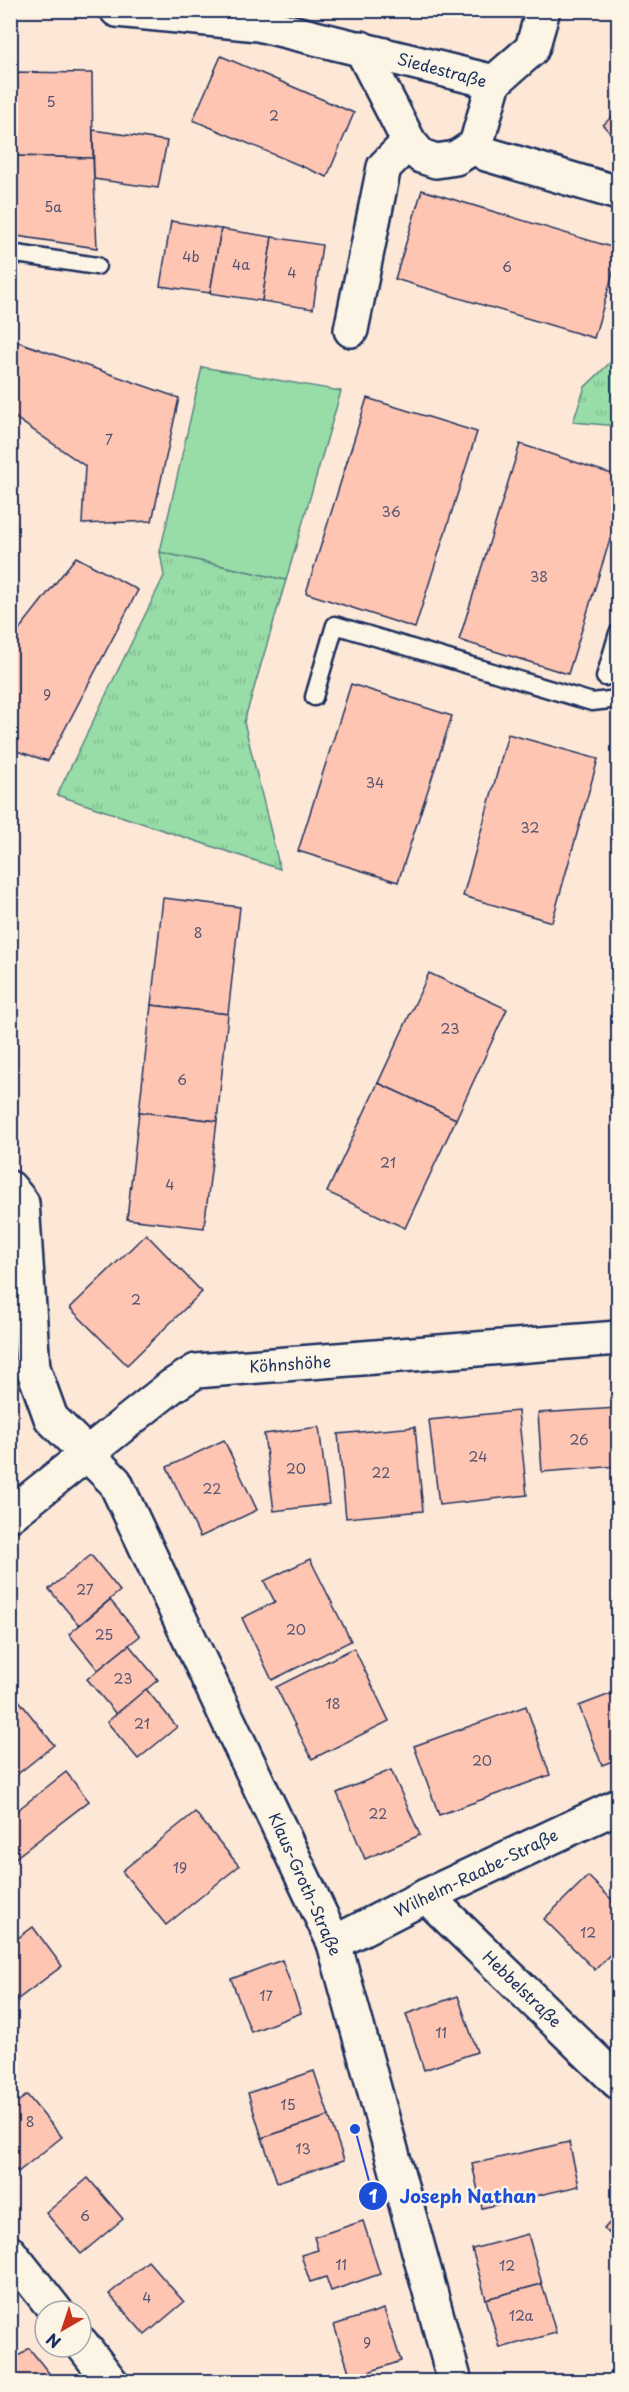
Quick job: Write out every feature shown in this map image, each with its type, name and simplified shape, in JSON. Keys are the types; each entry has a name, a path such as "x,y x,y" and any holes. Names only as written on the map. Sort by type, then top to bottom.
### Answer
{"street":[{"name":"Siedestraße","path":"117,10 258,24 361,48 494,82 476,145 456,158 436,161 421,156 409,142 361,48"},
{"path":"494,82 532,50 543,10"},
{"path":"351,330 384,167 409,142"},
{"path":"476,145 486,154 618,193"},
{"name":"Klaus-Groth-Straße","path":"10,1188 22,1203 33,1368 51,1418 115,1482 334,1943 455,2382"},
{"name":"Köhnshöhe","path":"10,1515 172,1386 196,1371 618,1338"},
{"name":"Wilhelm-Raabe-Straße","path":"334,1943 426,1896 618,1806"},
{"name":"Hebbelstraße","path":"426,1896 618,2082"},
{"path":"10,2253 46,2299"},
{"path":"93,2359 111,2382"}],"lane":[{"path":"10,253 97,266"},
{"path":"314,697 335,625 592,702 618,699"},
{"path":"605,677 618,633"}],"green space":[{"path":"618,355 618,426 573,422 585,387"},
{"path":"202,367 341,391 286,580 160,552"},
{"path":"160,552 286,580 244,722 280,869 57,795 164,576"}],"building":[{"path":"221,56 354,113 327,177 193,120"},
{"path":"10,72 92,73 93,158 10,156"},
{"path":"618,111 618,142 603,125"},
{"path":"93,130 167,141 158,188 94,179"},
{"path":"10,156 93,158 97,248 10,235"},
{"path":"422,190 618,249 618,256 594,338 395,279"},
{"path":"171,221 221,229 210,293 160,286"},
{"path":"221,229 272,237 262,301 210,293"},
{"path":"272,237 322,245 313,309 262,301"},
{"path":"10,339 179,398 152,521 82,524 85,466 10,414"},
{"path":"367,398 477,432 415,628 306,593"},
{"path":"520,444 618,476 618,514 568,674 459,640"},
{"path":"76,557 138,590 48,761 10,749 10,641"},
{"path":"351,684 452,716 398,882 298,851"},
{"path":"508,734 598,759 552,922 463,896"},
{"path":"163,898 240,907 228,1014 151,1005"},
{"path":"429,973 507,1009 456,1119 378,1083"},
{"path":"151,1005 228,1014 217,1121 139,1112"},
{"path":"378,1083 456,1119 405,1228 327,1192"},
{"path":"139,1112 217,1121 204,1228 127,1219"},
{"path":"146,1234 202,1292 127,1365 70,1308"},
{"path":"618,1408 618,1466 542,1472 538,1413"},
{"path":"518,1411 527,1495 439,1505 429,1420"},
{"path":"319,1427 329,1504 274,1511 264,1434"},
{"path":"415,1427 423,1511 346,1518 338,1434"},
{"path":"224,1440 257,1510 200,1537 167,1467"},
{"path":"91,1555 120,1591 79,1625 49,1589"},
{"path":"310,1559 351,1641 272,1680 242,1618 275,1602 264,1581"},
{"path":"110,1600 140,1636 98,1670 69,1634"},
{"path":"129,1645 158,1680 116,1714 87,1679"},
{"path":"354,1648 389,1721 312,1759 276,1687"},
{"path":"10,1689 54,1745 14,1777 10,1773"},
{"path":"146,1689 177,1727 138,1759 107,1722"},
{"path":"618,1691 618,1759 602,1765 579,1706"},
{"path":"526,1706 550,1775 439,1815 414,1746"},
{"path":"391,1770 420,1835 365,1859 337,1793"},
{"path":"66,1772 89,1801 10,1862 10,1816"},
{"path":"195,1812 239,1866 166,1925 122,1871"},
{"path":"588,1876 618,1906 618,1946 595,1970 544,1919"},
{"path":"33,1927 62,1966 10,2005 10,1944"},
{"path":"282,1960 301,2013 251,2032 231,1979"},
{"path":"458,1996 477,2052 424,2070 406,2014"},
{"path":"314,2071 329,2116 262,2138 248,2093"},
{"path":"27,2095 62,2137 18,2172 10,2163 10,2108"},
{"path":"329,2116 344,2160 277,2182 262,2138"},
{"path":"569,2142 579,2186 482,2208 472,2164"},
{"path":"88,2178 123,2219 81,2254 46,2213"},
{"path":"618,2213 618,2241 604,2229"},
{"path":"363,2221 380,2274 331,2291 326,2277 310,2282 301,2255 318,2250 314,2237"},
{"path":"528,2234 542,2284 486,2299 472,2249"},
{"path":"148,2261 184,2302 145,2335 109,2294"},
{"path":"542,2284 556,2333 500,2348 486,2299"},
{"path":"384,2309 401,2361 351,2378 334,2325"},
{"path":"29,2348 33,2353 33,2359 38,2359 56,2382 10,2382 10,2363"}],"place":[{"name":"Joseph Nathan","path":"355,2129"}]}
